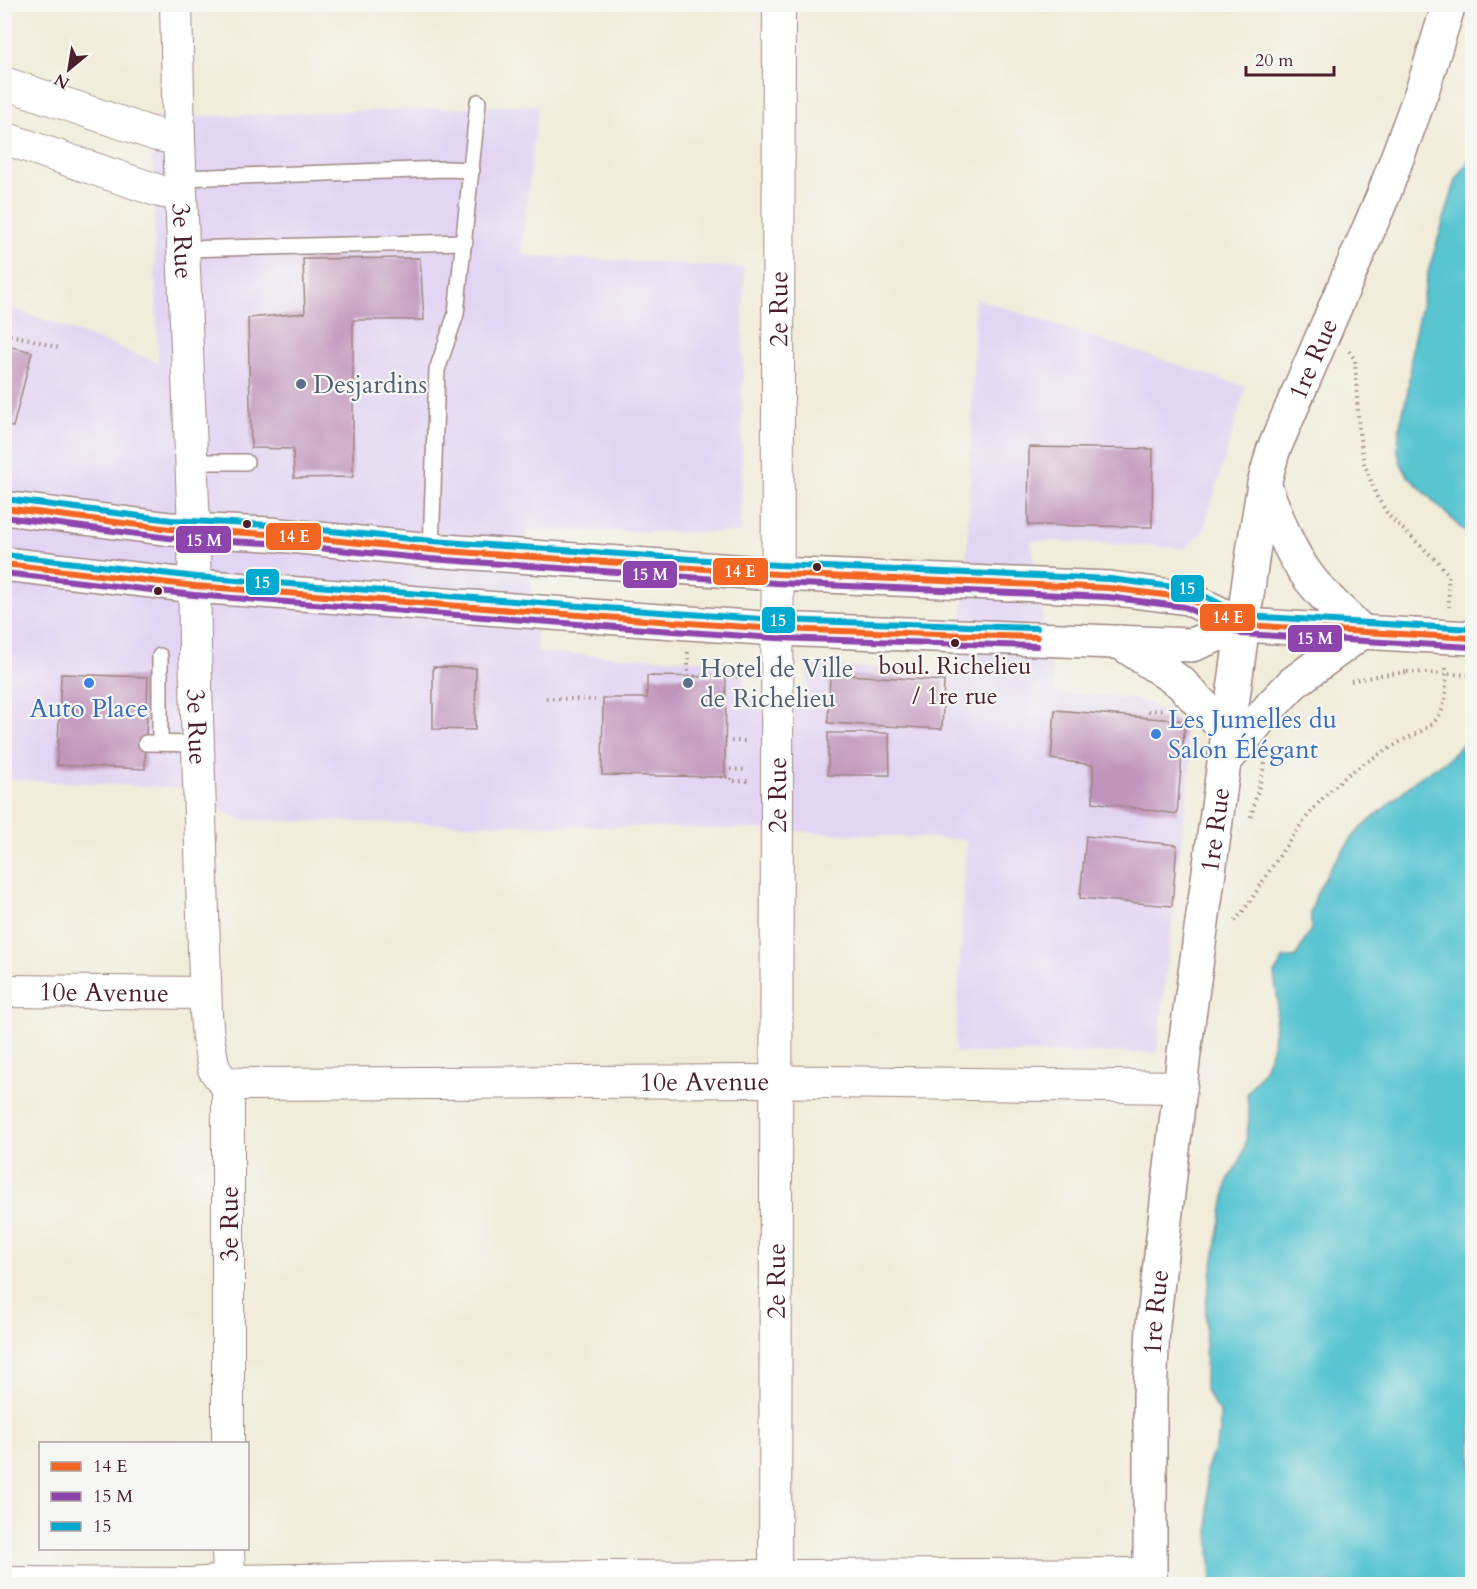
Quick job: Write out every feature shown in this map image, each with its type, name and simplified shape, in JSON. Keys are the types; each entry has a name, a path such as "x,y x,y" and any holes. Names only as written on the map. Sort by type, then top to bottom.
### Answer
{"main road":[{"name":"1re Rue","path":"1150,1579 1152,1336 1180,1088 1264,484 1278,437 1383,196 1434,55 1449,4"},
{"path":"1264,484 1286,540 1306,574 1362,632"},
{"path":"4,508 195,531 269,534 431,550 777,573 1092,587 1188,598 1243,625 1473,639"},
{"path":"4,564 195,586 631,620 776,628 1192,645 1243,625"},
{"path":"1118,641 1181,683 1227,747 1288,688 1362,632"}],"street":[{"name":"3e Rue","path":"176,4 179,139 195,531 205,993 212,1060 219,1075 228,1083 228,1442"},
{"name":"2e Rue","path":"775,1580 779,4"},
{"path":"4,83 157,135 179,139"},
{"path":"4,138 159,192 181,186"},
{"name":"10e Avenue","path":"4,991 205,993"},
{"name":"10e Avenue","path":"228,1083 775,1082 1180,1088"},
{"path":"228,1550 229,1581"},
{"path":"4,1583 1150,1579"}],"lane":[{"path":"431,550 437,370 456,314 478,102"},
{"path":"181,186 446,169 472,170"},
{"path":"184,249 465,242"},
{"path":"191,462 246,462"},
{"path":"160,656 153,743 198,744"}],"path":[{"path":"4,334 61,349"},
{"path":"688,651 688,676 752,677"},
{"path":"1345,684 1381,675 1407,672 1473,675"},
{"path":"546,698 595,700"},
{"path":"725,741 752,741"},
{"name":"1re Rue","path":"1249,824 1267,757"},
{"path":"724,769 751,770"},
{"path":"720,777 731,777 731,781 751,780"},
{"path":"1228,928 1230,916"}],"shaded area":[{"path":"538,105 521,255 744,268 741,533 526,530 538,653 744,662 744,697 808,705 808,665 959,673 968,538 975,298 1246,387 1203,532 1186,548 1031,540 1055,693 1130,698 1165,710 1183,727 1191,758 1157,1053 955,1053 966,840 752,829 242,820 180,788 5,779 4,305 158,362 151,118"}],"water":[{"path":"1472,156 1472,539 1408,476 1401,464 1398,452 1399,429 1408,392 1412,347 1429,269 1456,180"},
{"path":"1472,730 1472,1584 1212,1584 1206,1471 1220,1433 1220,1412 1205,1390 1206,1304 1228,1180 1240,1162 1245,1146 1249,1119 1247,1093 1263,1071 1272,1049 1278,1001 1274,974 1284,958 1295,958 1311,929 1311,912 1316,895 1330,868 1356,833 1416,780 1449,758 1464,743"}],"building":[{"name":"Desjardins","path":"420,258 424,320 353,320 353,477 294,478 293,449 251,448 248,318 305,313 303,259"},
{"path":"4,345 32,352 13,427 4,425"},
{"path":"1029,447 1153,449 1152,527 1028,525"},
{"path":"433,667 476,668 475,730 433,729"},
{"path":"61,674 148,677 145,769 57,765"},
{"path":"830,674 944,681 942,729 828,723"},
{"path":"647,676 726,677 725,777 602,775 603,698 647,698"},
{"path":"1055,710 1185,721 1177,814 1093,802 1093,765 1051,759"},
{"path":"828,733 889,733 890,775 828,775"},
{"path":"1086,836 1177,845 1172,906 1080,898"}],"transit line":[{"name":"15","path":"5,499 171,520 270,525 432,541 778,565 1110,579 1190,589 1245,616 1472,629"},
{"path":"4,508 170,529 269,534 431,550 777,574 1109,588 1188,598 1243,625 1472,638"},
{"path":"4,517 169,538 268,543 430,559 776,583 1108,597 1185,607 1242,634 1471,647"},
{"name":"15","path":"5,555 196,577 632,610 776,620 1037,628"},
{"path":"4,564 195,586 631,619 776,629 1037,637"},
{"path":"4,573 194,595 630,628 776,638 1037,646"}],"place":[{"name":"Desjardins","path":"301,384"},
{"name":"boul. Richelieu / 1re rue","path":"955,643"},
{"name":"Auto Place","path":"89,683"},
{"name":"Hotel de Ville de Richelieu","path":"688,683"},
{"name":"Les Jumelles du Salon Élégant","path":"1156,734"}]}
